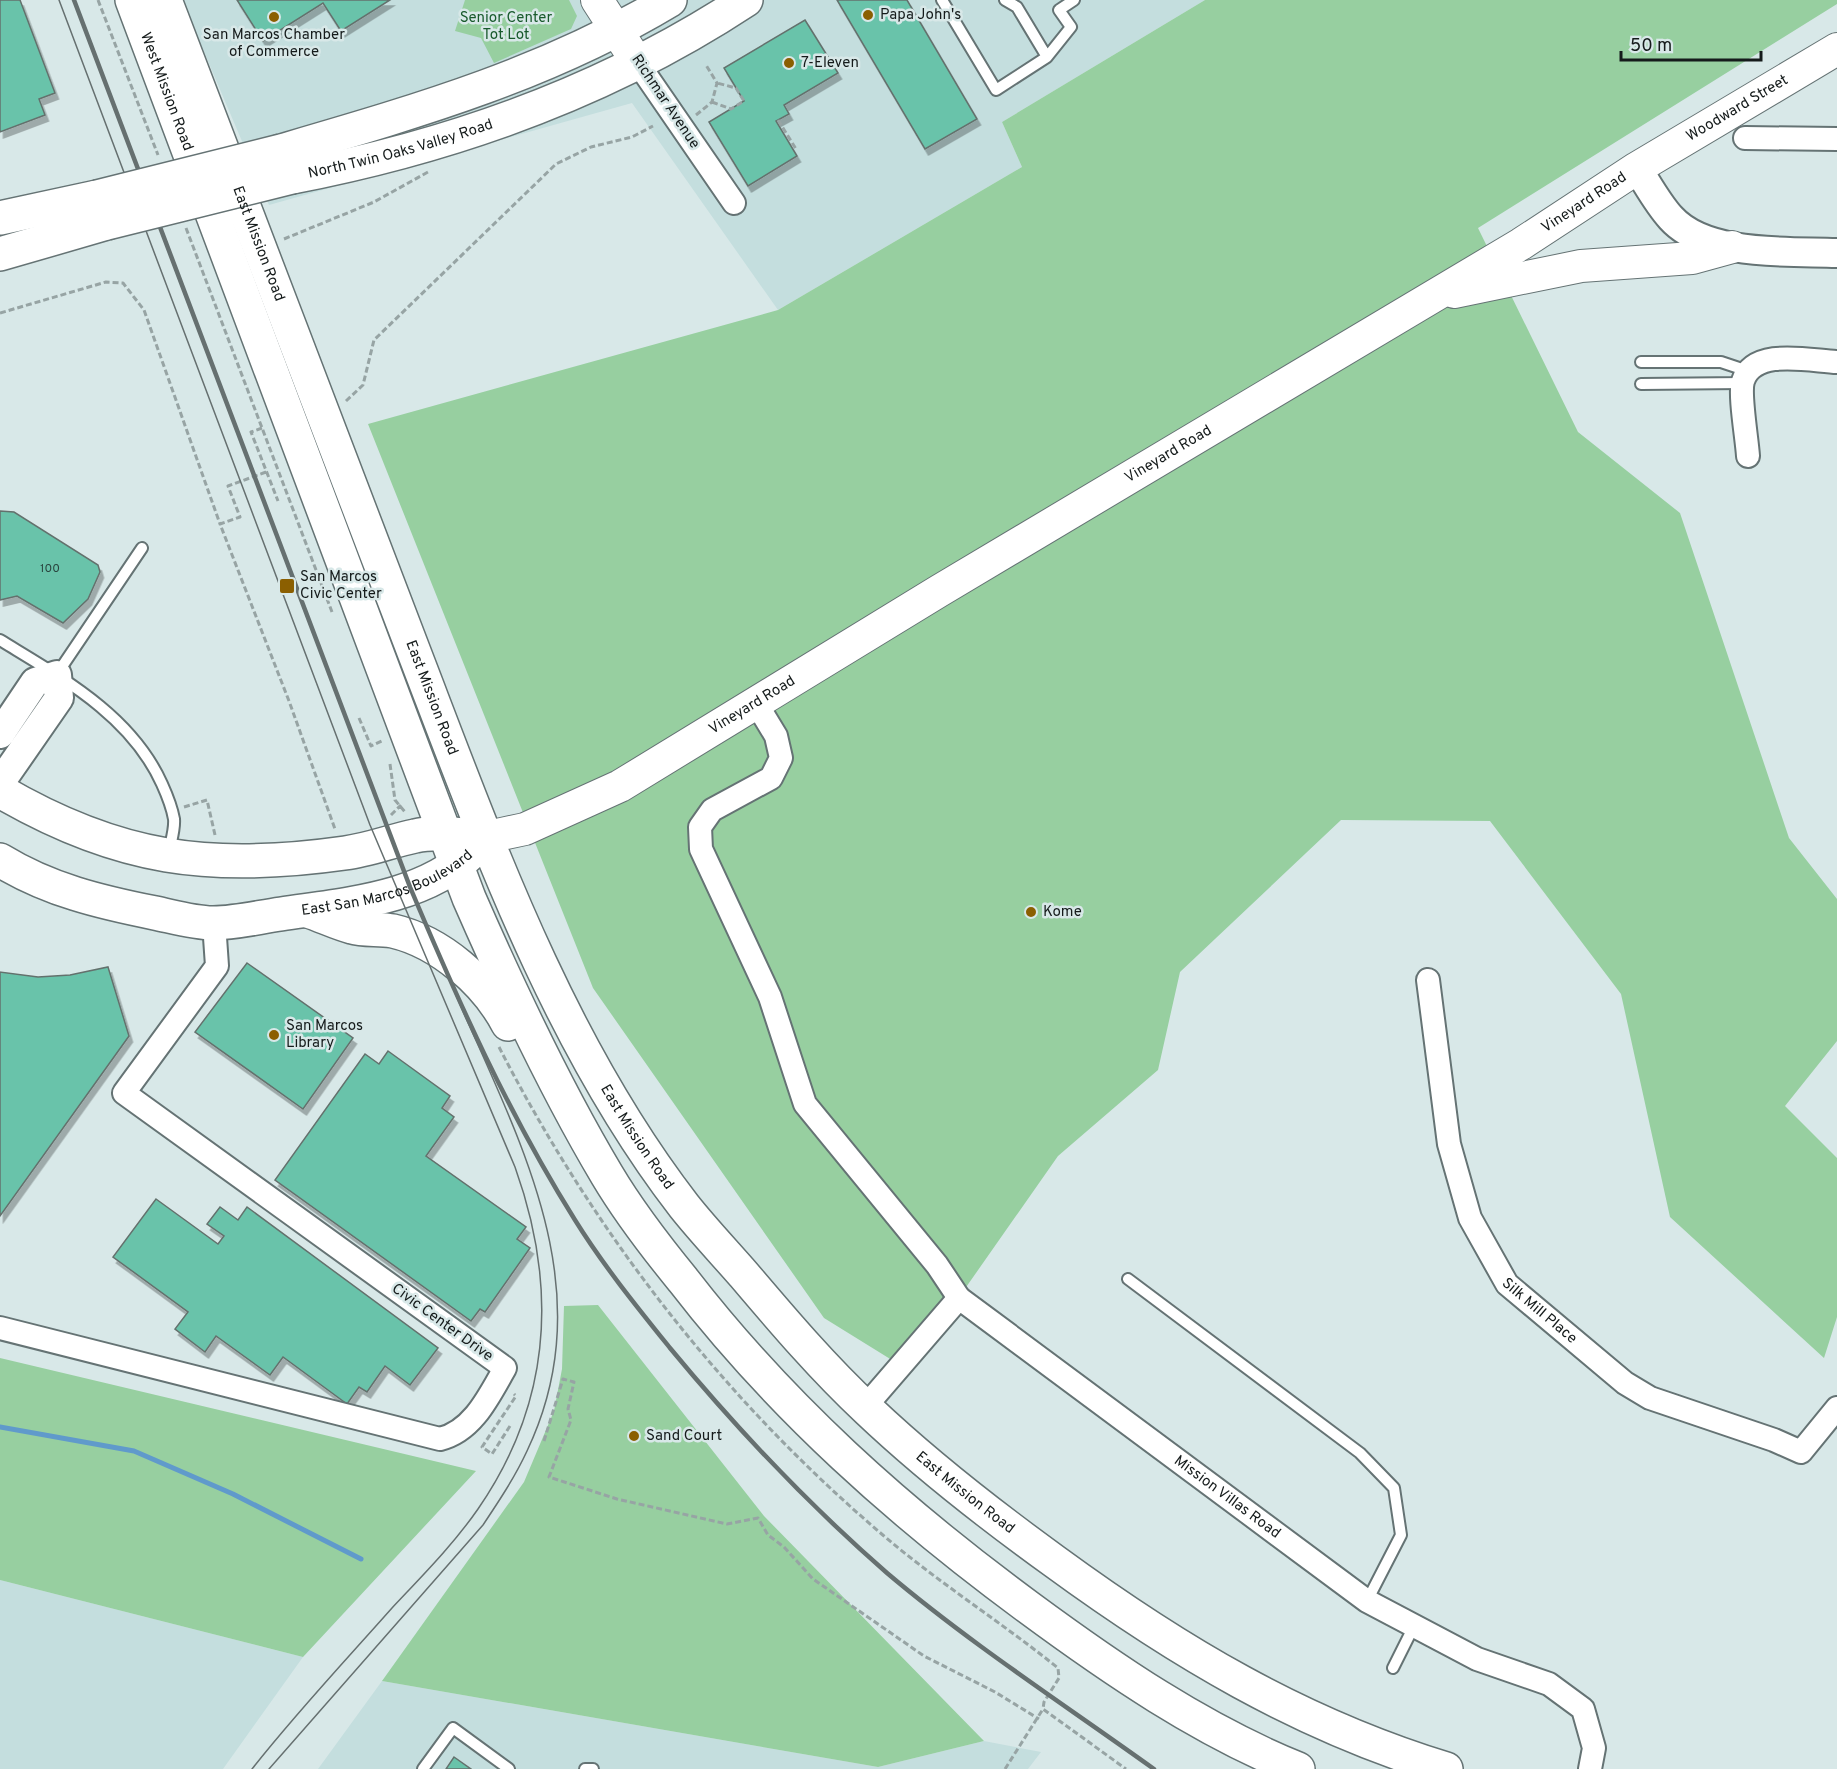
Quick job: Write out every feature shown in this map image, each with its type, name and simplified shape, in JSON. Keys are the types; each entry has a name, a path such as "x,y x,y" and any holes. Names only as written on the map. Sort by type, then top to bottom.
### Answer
{"main road":[{"name":"West Mission Road","path":"132,0 201,182"},
{"name":"East Mission Road","path":"165,0 488,837 548,977 585,1049 648,1154 684,1206 780,1318 865,1407 955,1487 1005,1526 1173,1645 1299,1712 1380,1747 1446,1769"},
{"name":"Richmar Avenue","path":"597,0 637,62"},
{"name":"North Twin Oaks Valley Road","path":"0,254 102,210 287,164 547,65 617,32 670,0"},
{"name":"North Twin Oaks Valley Road","path":"287,164 410,151 487,128 561,99 637,62 713,22 746,0"},
{"name":"Woodward Street","path":"1637,168 1837,49"},
{"name":"Vineyard Road","path":"488,837 525,829 620,786 1521,244 1637,168"},
{"name":"East Mission Road","path":"201,182 458,866 504,979 608,1177 679,1276 769,1383 836,1451 928,1531 1076,1642 1160,1698 1233,1738 1298,1769"},
{"name":"North Twin Oaks Valley Road","path":"0,218 102,210"},
{"path":"1430,297 1581,266 1692,258 1732,247"},
{"name":"East San Marcos Boulevard","path":"0,791 49,819 116,844 168,857 215,862 287,861 367,850 417,835 446,834 488,837"},
{"name":"East San Marcos Boulevard","path":"0,860 23,873 97,902 214,923 354,903 398,892 434,879 458,866 488,837"},
{"path":"307,910 352,927 393,931 437,949 470,975 488,993 507,1020 532,1068 608,1177"}],"street":[{"name":"Richmar Avenue","path":"637,62 734,203"},
{"path":"1745,138 1837,139"},
{"name":"Vineyard Road","path":"1637,168 1673,220 1704,240 1732,247 1837,253"},
{"path":"1748,456 1745,377 1755,364 1771,359 1837,362"},
{"path":"0,734 36,682 57,675 59,698 0,783"},
{"name":"Mission Villas Road","path":"756,703 776,736 781,758 771,778 712,810 700,827 701,849 770,997 805,1104 937,1265 959,1298 1367,1601 1477,1659 1549,1684 1583,1709 1594,1748 1590,1769"},
{"name":"Civic Center Drive","path":"0,1328 440,1439 456,1435 467,1425 505,1368 124,1093 217,966 214,923"},
{"name":"Silk Mill Place","path":"1428,981 1449,1144 1470,1218 1507,1284 1625,1383 1650,1398 1774,1440 1801,1452 1837,1408"},
{"path":"865,1407 959,1298"}],"lane":[{"path":"942,0 996,90 1047,57 1071,27 1059,10 1074,0"},
{"path":"1005,0 1017,7 1047,57"},
{"path":"1641,362 1721,362 1745,377"},
{"path":"1641,384 1745,377"},
{"path":"57,675 142,548"},
{"path":"0,640 86,694 134,738 154,768 174,820 168,857"},
{"path":"1128,1279 1360,1453 1394,1488 1401,1535 1367,1601"},
{"path":"1393,1668 1414,1626"},
{"path":"423,1769 453,1728 509,1769"},
{"path":"585,1769 593,1769"}],"path":[{"path":"706,65 717,83 736,88 744,101 731,109 712,102"},
{"path":"694,116 712,102 717,83"},
{"path":"778,120 796,149"},
{"path":"339,406 363,385 374,340 556,164 591,147 632,136 653,126"},
{"path":"277,242 374,202 429,171"},
{"path":"0,314 106,282 123,283 144,310 220,524 289,701 336,831 326,832"},
{"path":"262,428 251,432 278,501"},
{"path":"220,524 240,517 228,486 266,472"},
{"path":"359,718 371,746 382,741"},
{"path":"171,811 207,800 214,835 223,836"},
{"path":"544,1441 563,1380 574,1382 568,1409 571,1420 549,1477 617,1499 728,1524 758,1518 768,1535 784,1546 813,1579 924,1656 994,1692 1039,1719"},
{"path":"507,1390 516,1396 482,1447 492,1454 510,1426"},
{"path":"1005,1769 1039,1719 1043,1709"}],"shaded area":[{"path":"182,0 1205,0 1002,122 1022,167 778,310 632,103 269,205"},
{"path":"0,1580 303,1657 223,1769 0,1769"},
{"path":"382,1681 878,1767 984,1741 1041,1752 1028,1769 318,1769"}],"green space":[{"name":"Senior Center Tot Lot","path":"465,0 569,0 577,16 571,29 494,63 481,38 455,31"},
{"path":"1205,0 1837,0 1837,4 1478,228 1578,432 1680,513 1789,838 1837,899 1837,1041 1785,1106 1837,1158 1837,1317 1824,1358 1670,1217 1621,994 1490,821 1341,820 1180,972 1158,1070 1058,1156 908,1370 824,1318 593,988 368,424 778,310 1022,167 1002,122"},
{"path":"598,1305 764,1516 984,1741 878,1767 382,1681 524,1482 554,1411 562,1369 564,1306"},
{"path":"0,1358 476,1471 303,1657 0,1580"}],"building":[{"path":"0,0 20,0 55,93 39,99 45,115 0,132"},
{"name":"San Marcos Chamber of Commerce","path":"237,0 390,0 341,31 323,3 263,41"},
{"path":"837,0 907,0 977,119 925,149"},
{"path":"805,20 838,73 784,105 789,114 776,121 797,156 748,186 709,122 744,101 724,68"},
{"path":"0,511 14,512 98,565 100,572 88,599 63,623 17,596 0,600"},
{"name":"San Marcos Library","path":"247,963 353,1038 303,1109 195,1032"},
{"path":"108,967 129,1036 0,1216 0,972 38,977 70,975"},
{"path":"388,1051 450,1096 442,1108 454,1117 426,1156 526,1227 517,1239 530,1248 485,1312 480,1309 471,1321 275,1180 365,1054 379,1064"},
{"path":"156,1199 218,1244 224,1236 207,1224 220,1207 238,1220 247,1207 438,1348 410,1385 385,1366 367,1392 359,1387 347,1404 283,1357 270,1375 216,1336 205,1352 175,1329 188,1312 113,1257"},
{"path":"454,1757 471,1769 446,1769"}],"waterway":[{"path":"0,1427 134,1451 233,1494 361,1559"}],"tram line":[{"path":"59,0 370,825 515,1167 529,1212 538,1256 542,1300 540,1343 534,1385 521,1427 503,1469 478,1509 458,1535 321,1687 252,1769"},
{"path":"269,1769 483,1525 527,1451 549,1391 557,1332 555,1274 544,1217 526,1160 504,1104 455,993"}],"railway":[{"path":"74,0 410,887 506,1099 575,1220 621,1286 695,1378 747,1437 829,1520 887,1573 952,1625 1154,1769"}],"place":[{"name":"Papa John's","path":"868,15"},
{"name":"San Marcos Chamber of Commerce","path":"274,17"},
{"name":"7-Eleven","path":"789,63"},
{"name":"San Marcos Civic Center","path":"287,586"},
{"name":"Kome","path":"1031,912"},
{"name":"San Marcos Library","path":"274,1035"},
{"name":"Sand Court","path":"634,1436"}]}
